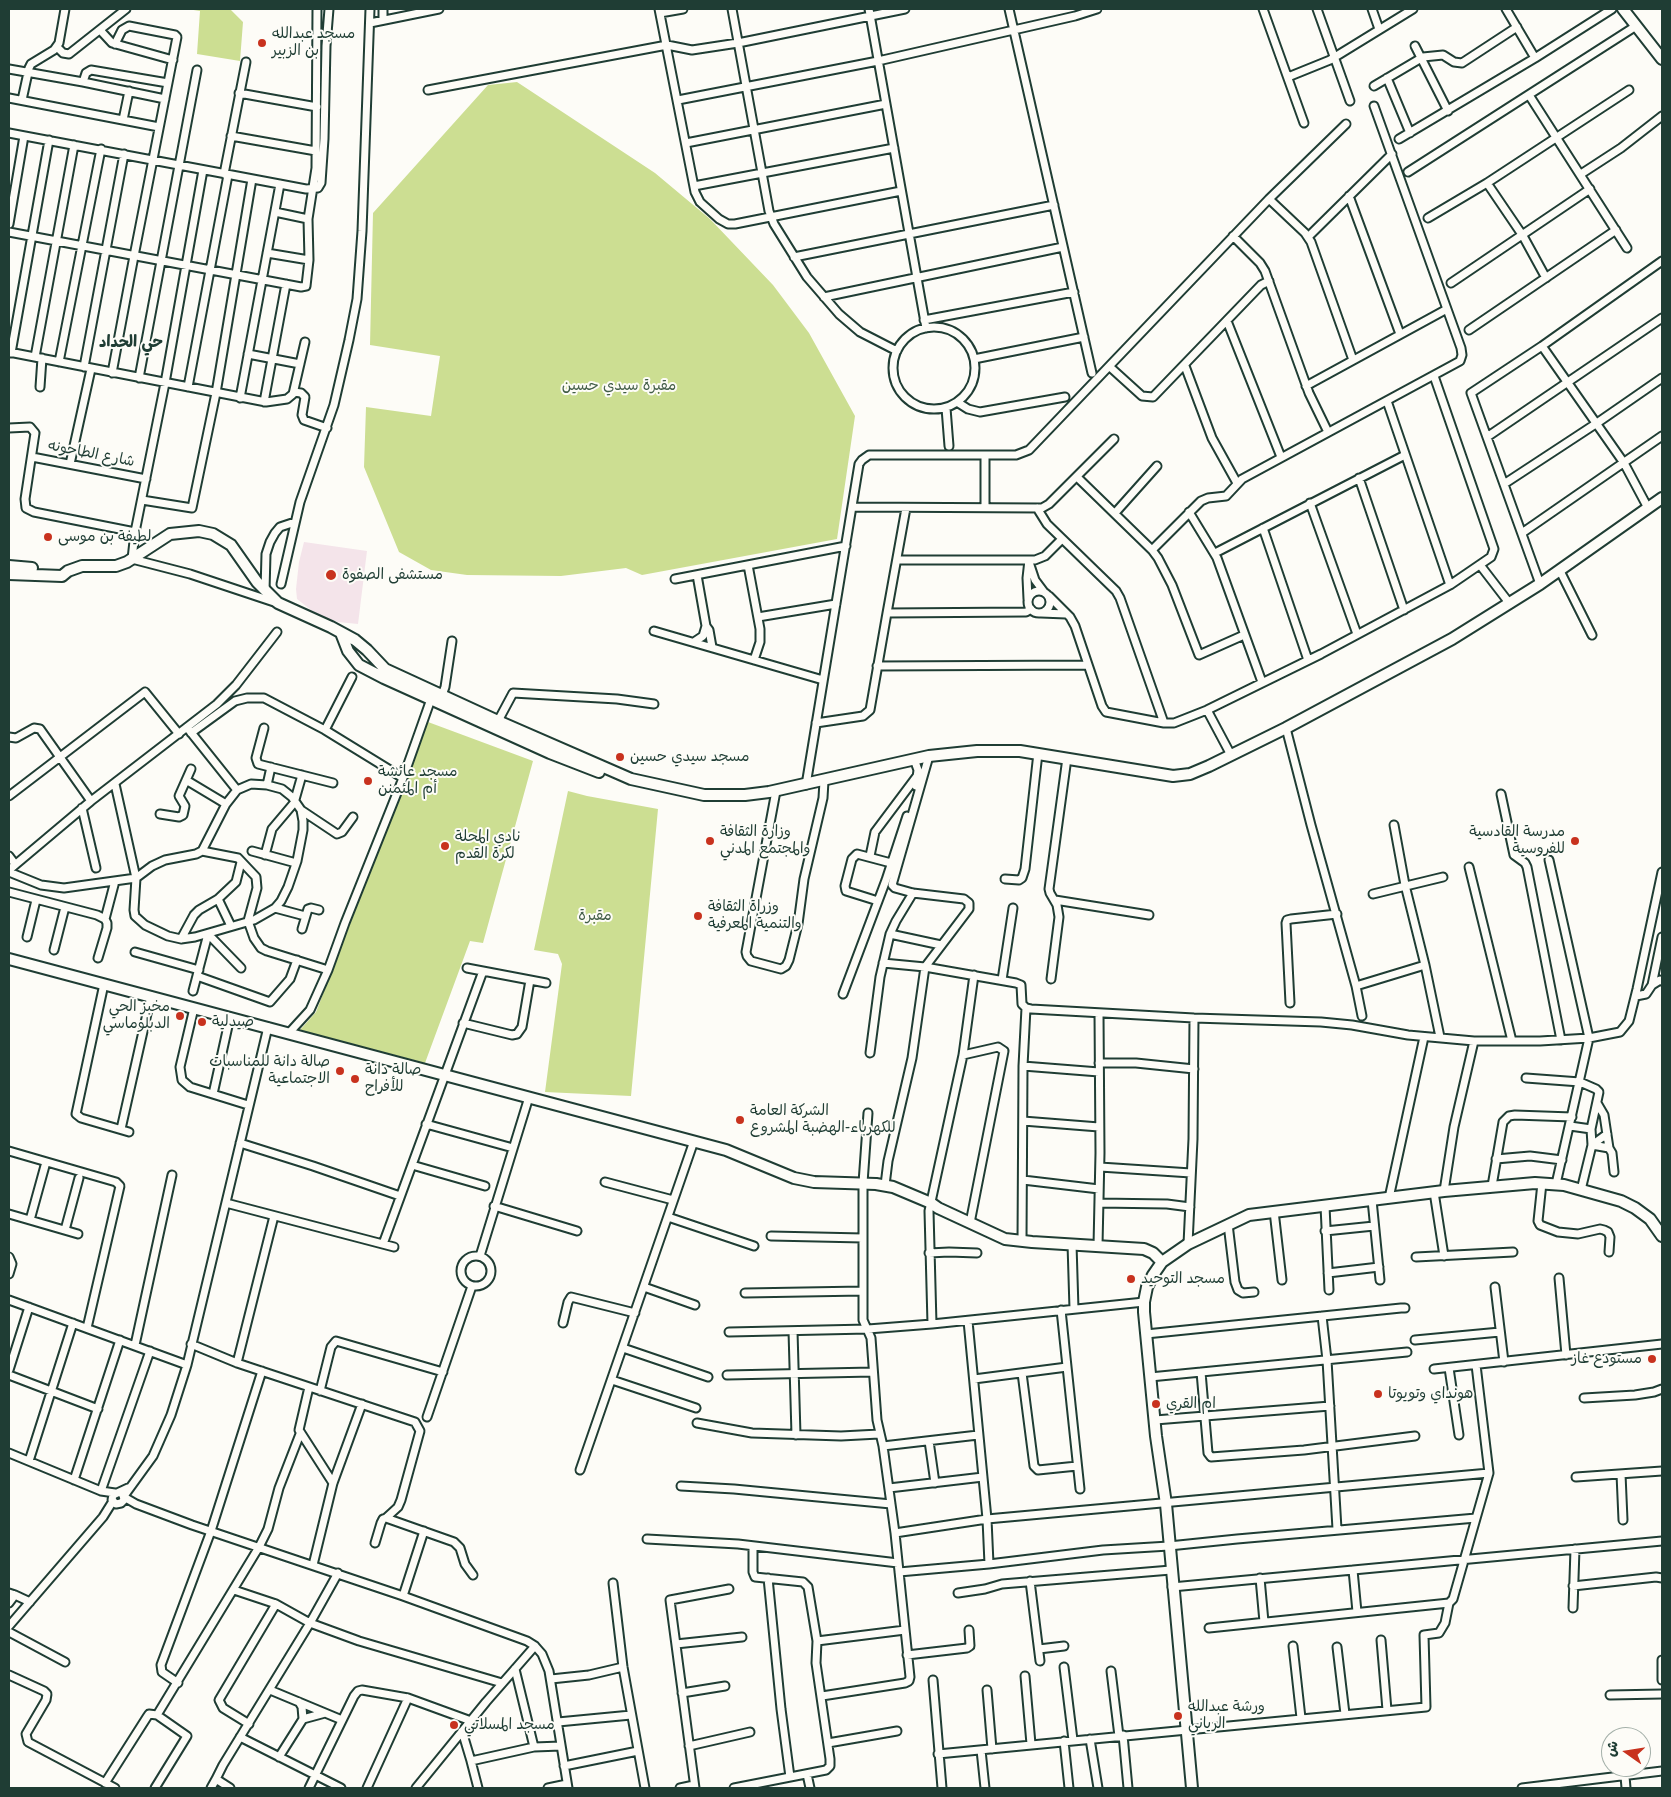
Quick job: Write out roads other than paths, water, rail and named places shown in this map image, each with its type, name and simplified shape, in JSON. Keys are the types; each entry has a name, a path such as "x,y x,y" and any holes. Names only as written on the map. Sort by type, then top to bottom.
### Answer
{"street":[{"path":"22,100 31,64 57,47 60,38 63,9"},
{"path":"57,47 63,53 69,54 126,9"},
{"path":"9,232 262,280 302,287 306,286 309,260 308,219 314,190 316,151 317,9"},
{"path":"9,133 314,190 321,183 324,139 326,34 329,9"},
{"path":"281,584 304,489 327,428 350,340 359,278 362,231 370,9"},
{"path":"383,9 383,20"},
{"path":"370,23 440,9"},
{"path":"683,9 659,11 694,186 700,202 724,223 735,224 901,191"},
{"path":"732,9 771,217 807,277 850,325 897,351"},
{"path":"428,90 666,46 692,50 738,43 870,12 905,9"},
{"path":"1008,9 1092,373"},
{"path":"678,100 878,61 1013,31 1097,9"},
{"path":"1263,9 1304,123"},
{"path":"1317,9 1350,101"},
{"path":"1372,9 1380,29"},
{"path":"1288,77 1334,57 1413,9"},
{"path":"1506,9 1535,58"},
{"path":"1399,139 1535,58 1612,9"},
{"path":"1623,9 1662,59"},
{"path":"870,12 925,324"},
{"path":"112,373 177,38 175,35 129,26 122,30 115,44"},
{"path":"1408,172 1636,26"},
{"path":"1374,86 1421,58 1443,55 1454,62 1462,63 1517,27"},
{"path":"100,30 110,42 173,60"},
{"path":"1415,46 1448,111"},
{"path":"188,387 210,270 231,136 246,62"},
{"path":"9,69 165,99"},
{"path":"83,82 86,73 91,70 168,83"},
{"path":"139,378 197,70"},
{"path":"1387,78 1410,133"},
{"path":"1428,218 1487,183 1629,90"},
{"path":"123,120 129,91"},
{"path":"239,93 317,107"},
{"path":"1529,95 1627,248"},
{"path":"9,98 159,127"},
{"path":"686,143 886,104"},
{"path":"1152,550 1204,499 1226,496 1237,483 1281,457 1458,364 1462,358 1461,348 1374,106"},
{"path":"1581,174 1621,148 1662,116"},
{"path":"806,785 859,464 863,458 867,456 1016,455 1029,450 1233,236 1346,124"},
{"path":"9,224 24,136"},
{"path":"231,136 316,151"},
{"path":"49,140 10,352 264,402 287,399 292,396 305,342"},
{"path":"40,387 39,358 74,145"},
{"path":"694,186 894,148"},
{"path":"59,362 101,149"},
{"path":"70,464 124,154"},
{"path":"1308,237 1392,154"},
{"path":"132,559 135,532 165,383 203,170"},
{"path":"142,500 192,508 216,393 252,179"},
{"path":"1487,183 1523,236 1546,278"},
{"path":"240,398 280,184"},
{"path":"1451,283 1590,189"},
{"path":"1349,196 1400,334"},
{"path":"1269,199 1308,237 1314,248 1352,360"},
{"path":"794,257 1054,205"},
{"path":"275,212 308,219"},
{"path":"1469,330 1616,230"},
{"path":"1233,236 1260,263 1269,281 1306,386 1328,432"},
{"path":"824,296 1064,247"},
{"path":"267,253 309,260"},
{"path":"1540,584 1471,393 1662,262"},
{"path":"1110,367 1142,396 1149,398 1156,395 1261,285 1269,281"},
{"path":"264,402 286,284"},
{"path":"925,324 956,334 968,345 974,359 973,380 967,393 957,402 946,408 932,410 918,406 906,398 897,386 893,365 897,351 908,336 925,324 1074,292"},
{"path":"1306,386 1447,309"},
{"path":"1487,437 1662,318"},
{"path":"1227,321 1281,457"},
{"path":"974,359 1084,337"},
{"path":"1542,346 1624,463 1648,508"},
{"path":"248,354 300,364"},
{"path":"1185,366 1212,438 1237,483"},
{"path":"1029,560 1034,578 1075,626 1102,706 1106,712 1174,723 1207,710 1404,610 1450,585 1491,557 1494,548 1434,376"},
{"path":"1504,484 1662,378"},
{"path":"294,392 301,393 305,397 302,415 304,420 327,428"},
{"path":"957,402 968,409 980,412 1065,396"},
{"path":"1387,402 1450,585"},
{"path":"946,408 949,446"},
{"path":"9,428 25,426 33,430 35,438 24,499 24,504 30,510 135,532"},
{"path":"1522,533 1662,436"},
{"path":"852,507 1037,508 1049,504 1114,439"},
{"path":"1214,553 1405,454"},
{"path":"985,455 985,507"},
{"name":"شارع الطاحونه","path":"32,457 146,479"},
{"path":"1115,513 1156,466"},
{"path":"1077,477 1152,550 1172,585 1199,655 1244,635"},
{"path":"1359,478 1404,610"},
{"path":"341,633 348,651 359,665 442,695 631,780 668,788 718,796 745,795 806,785 929,756 1002,750 1067,758 1173,776 1190,774 1232,755 1452,640 1560,571 1662,498"},
{"path":"1310,504 1357,634"},
{"path":"816,724 863,716 868,713 871,706 906,508"},
{"path":"1037,508 1043,519 1106,579 1120,598 1164,722"},
{"path":"1189,512 1214,553 1262,682"},
{"path":"266,591 266,554 270,542 280,527 295,522"},
{"path":"1263,528 1308,660"},
{"path":"9,574 65,573 82,566 116,566 132,559 170,534 192,531 208,532 220,537 231,545 257,582 278,603"},
{"path":"897,560 1029,560 1042,558 1062,538"},
{"path":"675,579 846,546"},
{"path":"132,559 190,574 278,603 341,633 364,647 385,674 431,699 550,753 622,782 628,783 631,780"},
{"path":"1029,560 1027,583 1031,609 1040,613 1066,614"},
{"path":"748,564 761,636 754,660"},
{"path":"1480,565 1510,604"},
{"path":"9,566 65,573"},
{"path":"1560,571 1592,635"},
{"path":"696,575 712,647"},
{"path":"1028,599 1034,591 1047,594"},
{"path":"1040,613 1049,607 1047,594"},
{"path":"758,617 836,604"},
{"path":"887,613 1026,612 1031,609"},
{"path":"694,642 703,636 706,626"},
{"path":"654,630 823,680"},
{"path":"189,730 236,685 277,632"},
{"path":"442,695 445,687 452,640"},
{"path":"877,666 1088,665"},
{"path":"325,730 352,677"},
{"path":"9,796 145,692 179,734"},
{"path":"498,721 513,693 617,699 654,704"},
{"path":"328,970 262,948 254,938 248,922 258,883 252,872 238,858 232,856 202,851 165,860 152,866 136,878 58,888 41,884 9,871 82,808 179,734 189,730 235,701 255,697 274,702 325,730 403,778"},
{"path":"289,1033 310,1010 328,970 403,778 431,699"},
{"path":"1207,710 1232,755"},
{"path":"9,738 16,738 34,728 38,728 91,801"},
{"path":"264,728 256,760 258,764 333,783"},
{"path":"1286,728 1356,986 1362,1016"},
{"path":"189,730 237,790"},
{"path":"1005,879 1019,880 1022,878 1038,754"},
{"path":"884,1185 912,1058 925,967 969,909 969,903 964,899 913,893 895,888 892,885 929,756"},
{"path":"1051,979 1059,917 1055,900 1049,889 1067,758"},
{"path":"844,994 913,796 918,775 914,759"},
{"path":"267,785 271,767"},
{"path":"160,814 179,817 182,815 185,806 179,796 191,769"},
{"path":"265,855 272,829 292,806 302,775"},
{"path":"870,856 875,832 918,775"},
{"path":"186,780 226,804"},
{"path":"776,791 746,952 747,956 752,960 781,969 786,966 789,960 798,924 804,879 823,798 824,781"},
{"path":"115,784 136,878 134,910 136,916 153,931 181,939 208,934 248,922 275,908 288,887 296,863 303,830 301,810 295,800 282,789 267,785 251,784 237,790 226,804 202,851"},
{"path":"1501,794 1514,854 1527,867 1561,1040"},
{"path":"82,808 96,868"},
{"path":"301,810 337,834 342,832 354,817"},
{"path":"1394,825 1440,1037"},
{"path":"252,851 296,863"},
{"path":"878,900 851,894 846,891 845,886 854,856 857,854 870,856 891,863"},
{"path":"9,856 15,864"},
{"path":"1549,860 1589,1038 1556,1184"},
{"path":"181,939 194,915 218,899 236,882 241,862"},
{"path":"1470,867 1512,1042"},
{"path":"882,963 925,967 1021,985 1022,1004 1026,1008 1352,1025 1424,1036 1474,1041 1512,1042 1589,1038 1620,1032 1624,1030 1629,1021 1662,875"},
{"path":"1373,894 1443,877"},
{"path":"98,958 107,928 105,919 115,881"},
{"path":"9,892 97,915 105,919"},
{"path":"870,1053 882,963 890,934 913,893"},
{"path":"218,899 231,926"},
{"path":"27,937 36,900"},
{"path":"1055,900 1149,915"},
{"path":"54,950 65,907"},
{"path":"275,908 305,916"},
{"path":"302,930 309,908 319,910"},
{"path":"1002,980 1013,908"},
{"path":"1290,1003 1286,923 1291,919 1336,914"},
{"path":"208,934 241,968"},
{"path":"193,991 208,934"},
{"path":"890,934 941,945"},
{"path":"1636,996 1646,994 1652,985 1662,937"},
{"path":"134,952 198,973 270,1002 292,977 297,960"},
{"path":"9,958 694,1141 735,1153 794,1178 814,1182 884,1185 931,1203 1005,1238 1144,1249 1153,1253 1162,1262"},
{"path":"1356,986 1425,965"},
{"path":"468,968 546,983"},
{"path":"383,1244 483,971"},
{"path":"932,1324 929,1216 963,1055 974,975"},
{"path":"463,1023 517,1034 521,1030 530,980"},
{"path":"1652,985 1660,980 1662,981"},
{"path":"104,984 76,1114 81,1118 129,1132"},
{"path":"121,1130 151,996"},
{"path":"194,1008 180,1067 180,1075 190,1087 248,1104"},
{"path":"1017,1240 1023,1180 1023,1066 1026,1008"},
{"path":"1098,1246 1100,1167 1099,1013"},
{"path":"212,1094 230,1017"},
{"path":"1188,1244 1192,1172 1194,1018"},
{"path":"9,1626 118,1498 131,1487 153,1456 163,1437 172,1415 186,1365 268,1028"},
{"path":"1389,1198 1424,1036"},
{"path":"1444,1256 1439,1191 1474,1041"},
{"path":"963,1055 998,1047 1004,1051 971,1218"},
{"path":"1100,1063 1136,1062 1194,1069"},
{"path":"1023,1066 1099,1072"},
{"path":"1526,1078 1580,1082 1599,1092 1592,1130 1592,1145 1581,1190"},
{"path":"480,1256 529,1097"},
{"path":"1597,1103 1604,1115 1614,1172"},
{"path":"822,1696 905,1684 909,1681 910,1677 895,1533 883,1446 879,1434 871,1338 863,1320 863,1183 868,1113"},
{"path":"1492,1186 1503,1122 1509,1116 1572,1118"},
{"path":"1023,1121 1099,1127"},
{"path":"426,1124 513,1148"},
{"path":"1570,1126 1592,1130"},
{"path":"1592,1145 1607,1134"},
{"path":"580,1470 694,1141"},
{"path":"240,1143 400,1196"},
{"path":"1592,1145 1609,1148"},
{"path":"9,1151 116,1182 120,1186 86,1328"},
{"path":"1496,1159 1530,1156 1562,1160"},
{"path":"30,1220 46,1162"},
{"path":"412,1165 485,1186"},
{"path":"1100,1167 1192,1172"},
{"path":"135,1345 172,1176"},
{"path":"65,1230 79,1178"},
{"path":"1023,1180 1099,1189"},
{"path":"605,1182 673,1200"},
{"path":"1192,1788 1172,1587 1166,1504 1150,1377 1144,1302 1147,1287 1162,1262 1188,1244 1249,1215 1439,1191 1542,1183 1556,1184 1621,1201 1650,1219 1662,1236"},
{"path":"1542,1183 1538,1221 1540,1225 1558,1232 1578,1234 1600,1229 1604,1230 1608,1232 1610,1237 1609,1252"},
{"path":"1372,1200 1380,1280"},
{"path":"226,1203 394,1247"},
{"path":"931,1203 942,1205 1017,1240"},
{"path":"1099,1203 1167,1204 1190,1207"},
{"path":"494,1206 577,1232"},
{"path":"1325,1206 1329,1290"},
{"path":"1274,1211 1282,1280"},
{"path":"9,1214 78,1234"},
{"path":"237,1363 274,1216"},
{"path":"668,1217 754,1246"},
{"path":"1228,1224 1235,1282 1238,1290 1243,1293 1254,1292"},
{"path":"1325,1230 1374,1226"},
{"path":"772,1236 863,1238"},
{"path":"1072,1244 1074,1309"},
{"path":"1416,1257 1512,1252"},
{"path":"929,1253 977,1253"},
{"path":"480,1256 488,1261 492,1270 491,1275 482,1286 472,1286 462,1276 462,1267 467,1259 480,1256"},
{"path":"9,1258 12,1264 9,1274"},
{"path":"1328,1273 1379,1267"},
{"path":"1559,1278 1566,1355"},
{"path":"427,1417 472,1286"},
{"path":"644,1287 695,1305"},
{"path":"1495,1287 1504,1362"},
{"path":"745,1293 863,1291"},
{"path":"563,1322 568,1302 571,1298 635,1313"},
{"path":"9,1300 186,1365"},
{"path":"729,1332 868,1329 968,1321 1144,1302"},
{"path":"9,1370 29,1307"},
{"path":"1146,1334 1405,1308"},
{"path":"1061,1310 1080,1489"},
{"path":"1322,1316 1327,1360 1337,1530"},
{"path":"968,1321 987,1519 989,1564"},
{"path":"29,1461 73,1323"},
{"path":"793,1331 796,1435"},
{"path":"1415,1340 1500,1332"},
{"path":"74,1480 120,1340"},
{"path":"320,1390 331,1347 336,1341 443,1372"},
{"path":"191,1344 237,1363 415,1422 420,1432 398,1507 386,1518 382,1519 375,1543"},
{"path":"1434,1369 1662,1344"},
{"path":"622,1348 708,1377"},
{"path":"101,1491 150,1351"},
{"path":"1150,1377 1407,1352"},
{"path":"938,1754 1426,1707 1424,1635 1439,1633 1445,1623 1449,1603 1453,1599 1489,1473 1476,1365"},
{"path":"974,1379 1067,1367"},
{"path":"1449,1368 1459,1435"},
{"path":"178,1683 162,1672 161,1665 211,1531 262,1371"},
{"path":"726,1375 873,1372"},
{"path":"1201,1372 1208,1453 1211,1457 1333,1447 1415,1436"},
{"path":"1022,1373 1034,1466 1038,1470 1078,1466"},
{"path":"9,1375 98,1409"},
{"path":"612,1380 696,1408"},
{"path":"309,1387 299,1426 300,1434 333,1484"},
{"path":"1584,1398 1635,1395 1662,1389"},
{"path":"313,1565 333,1484 362,1404"},
{"path":"1155,1420 1330,1406"},
{"path":"697,1423 752,1433 841,1436 879,1434"},
{"path":"157,1715 259,1547 268,1529 279,1488 300,1434"},
{"path":"883,1446 978,1435"},
{"path":"929,1441 935,1483"},
{"path":"9,1453 118,1498 403,1596 527,1641 542,1654 549,1671 568,1786 548,1788"},
{"path":"1576,1478 1662,1471"},
{"path":"895,1533 987,1519 1489,1473"},
{"path":"1621,1474 1624,1520"},
{"path":"889,1488 983,1477"},
{"path":"681,1486 734,1489 891,1504"},
{"path":"386,1518 458,1545 465,1564 473,1575"},
{"path":"899,1572 989,1564 1103,1550 1169,1546 1476,1518"},
{"path":"403,1596 424,1531"},
{"path":"647,1539 753,1546 898,1563"},
{"path":"1172,1587 1662,1541"},
{"path":"734,1788 826,1770 830,1766 822,1696 816,1663 817,1641 808,1587 803,1582 755,1577 753,1572 753,1546"},
{"path":"1572,1608 1575,1549"},
{"path":"958,1593 1002,1584 1171,1570"},
{"path":"1353,1570 1357,1612"},
{"path":"211,1788 338,1574"},
{"path":"1573,1586 1656,1577 1662,1578"},
{"path":"768,1578 780,1709 790,1777"},
{"path":"1260,1578 1264,1622"},
{"path":"1030,1581 1040,1661"},
{"path":"613,1583 623,1667 645,1788"},
{"path":"680,1788 694,1787 670,1600 730,1589"},
{"path":"234,1590 276,1604 310,1623 359,1641 502,1683"},
{"path":"9,1603 12,1594 30,1602"},
{"path":"1209,1628 1449,1603"},
{"path":"249,1724 223,1708 219,1700 276,1604"},
{"path":"817,1641 905,1630"},
{"path":"907,1655 967,1648 970,1646 969,1630"},
{"path":"9,1632 65,1662"},
{"path":"676,1644 742,1637"},
{"path":"1381,1640 1387,1710"},
{"path":"417,1788 502,1683 535,1646"},
{"path":"1039,1649 1064,1646"},
{"path":"1293,1646 1301,1718"},
{"path":"1337,1647 1345,1714"},
{"path":"1662,1660 1662,1680"},
{"path":"1064,1666 1073,1740"},
{"path":"551,1679 589,1675 623,1667"},
{"path":"516,1669 534,1747"},
{"path":"1111,1670 1128,1788"},
{"path":"9,1675 47,1694 46,1700 26,1734 27,1741 115,1788"},
{"path":"1025,1676 1031,1744"},
{"path":"933,1680 942,1788"},
{"path":"682,1693 725,1686"},
{"path":"270,1690 342,1720"},
{"path":"309,1788 358,1691 362,1690 408,1698 472,1721"},
{"path":"987,1690 992,1749"},
{"path":"1610,1695 1662,1694"},
{"path":"366,1788 408,1698"},
{"path":"279,1757 302,1719 302,1707 299,1702"},
{"path":"302,1719 325,1713"},
{"path":"105,1783 149,1714 157,1715 187,1736 155,1788"},
{"path":"558,1722 631,1714"},
{"path":"828,1743 897,1731"},
{"path":"462,1732 478,1788"},
{"path":"689,1746 750,1732"},
{"path":"240,1737 341,1788"},
{"path":"1090,1739 1098,1788"},
{"path":"1064,1741 1069,1788"},
{"path":"472,1762 534,1747 561,1746"},
{"path":"981,1750 986,1788"},
{"path":"564,1766 638,1751"},
{"path":"807,1774 810,1788"},
{"path":"1522,1788 1578,1785 1620,1777"},
{"path":"216,1779 230,1788"}],"place":[{"name":"مسجد عبدالله بن الزبير","path":"262,43"},
{"name":"لطيفة بن موسى","path":"48,537"},
{"name":"مستشفى الصفوة","path":"331,575"},
{"name":"مسجد سيدي حسين","path":"620,757"},
{"name":"مسجد عائشة أم المئمنن","path":"368,781"},
{"name":"وزارة الثقافة والمجتمع المدني","path":"710,841"},
{"name":"مدرسة القادسية للفروسية","path":"1575,841"},
{"name":"نادي المحلة لكرة القدم","path":"445,846"},
{"name":"وزراة الثقافة والتنمية المعرفية","path":"698,916"},
{"name":"مخبز الحي الدبلوماسي","path":"180,1016"},
{"name":"صيدلية","path":"202,1022"},
{"name":"صالة دانة للمناسبات الاجتماعية","path":"340,1071"},
{"name":"صالة دانة للأفراح","path":"355,1079"},
{"name":"الشركة العامة للكهرباء-الهضبة المشروع","path":"740,1120"},
{"name":"مسجد التوحيد","path":"1131,1279"},
{"name":"مستودع غاز","path":"1652,1359"},
{"name":"هونداي وتويوتا","path":"1378,1394"},
{"name":"ام القري","path":"1156,1404"},
{"name":"ورشة عبدالله الرياني","path":"1178,1716"},
{"name":"مسجد المسلاتي","path":"454,1725"}],"district":[{"name":"حي الحداد","path":"131,343"}],"park label":[{"name":"مقبرة سيدي حسين","path":"619,386"},
{"name":"مقبرة","path":"595,916"}]}
